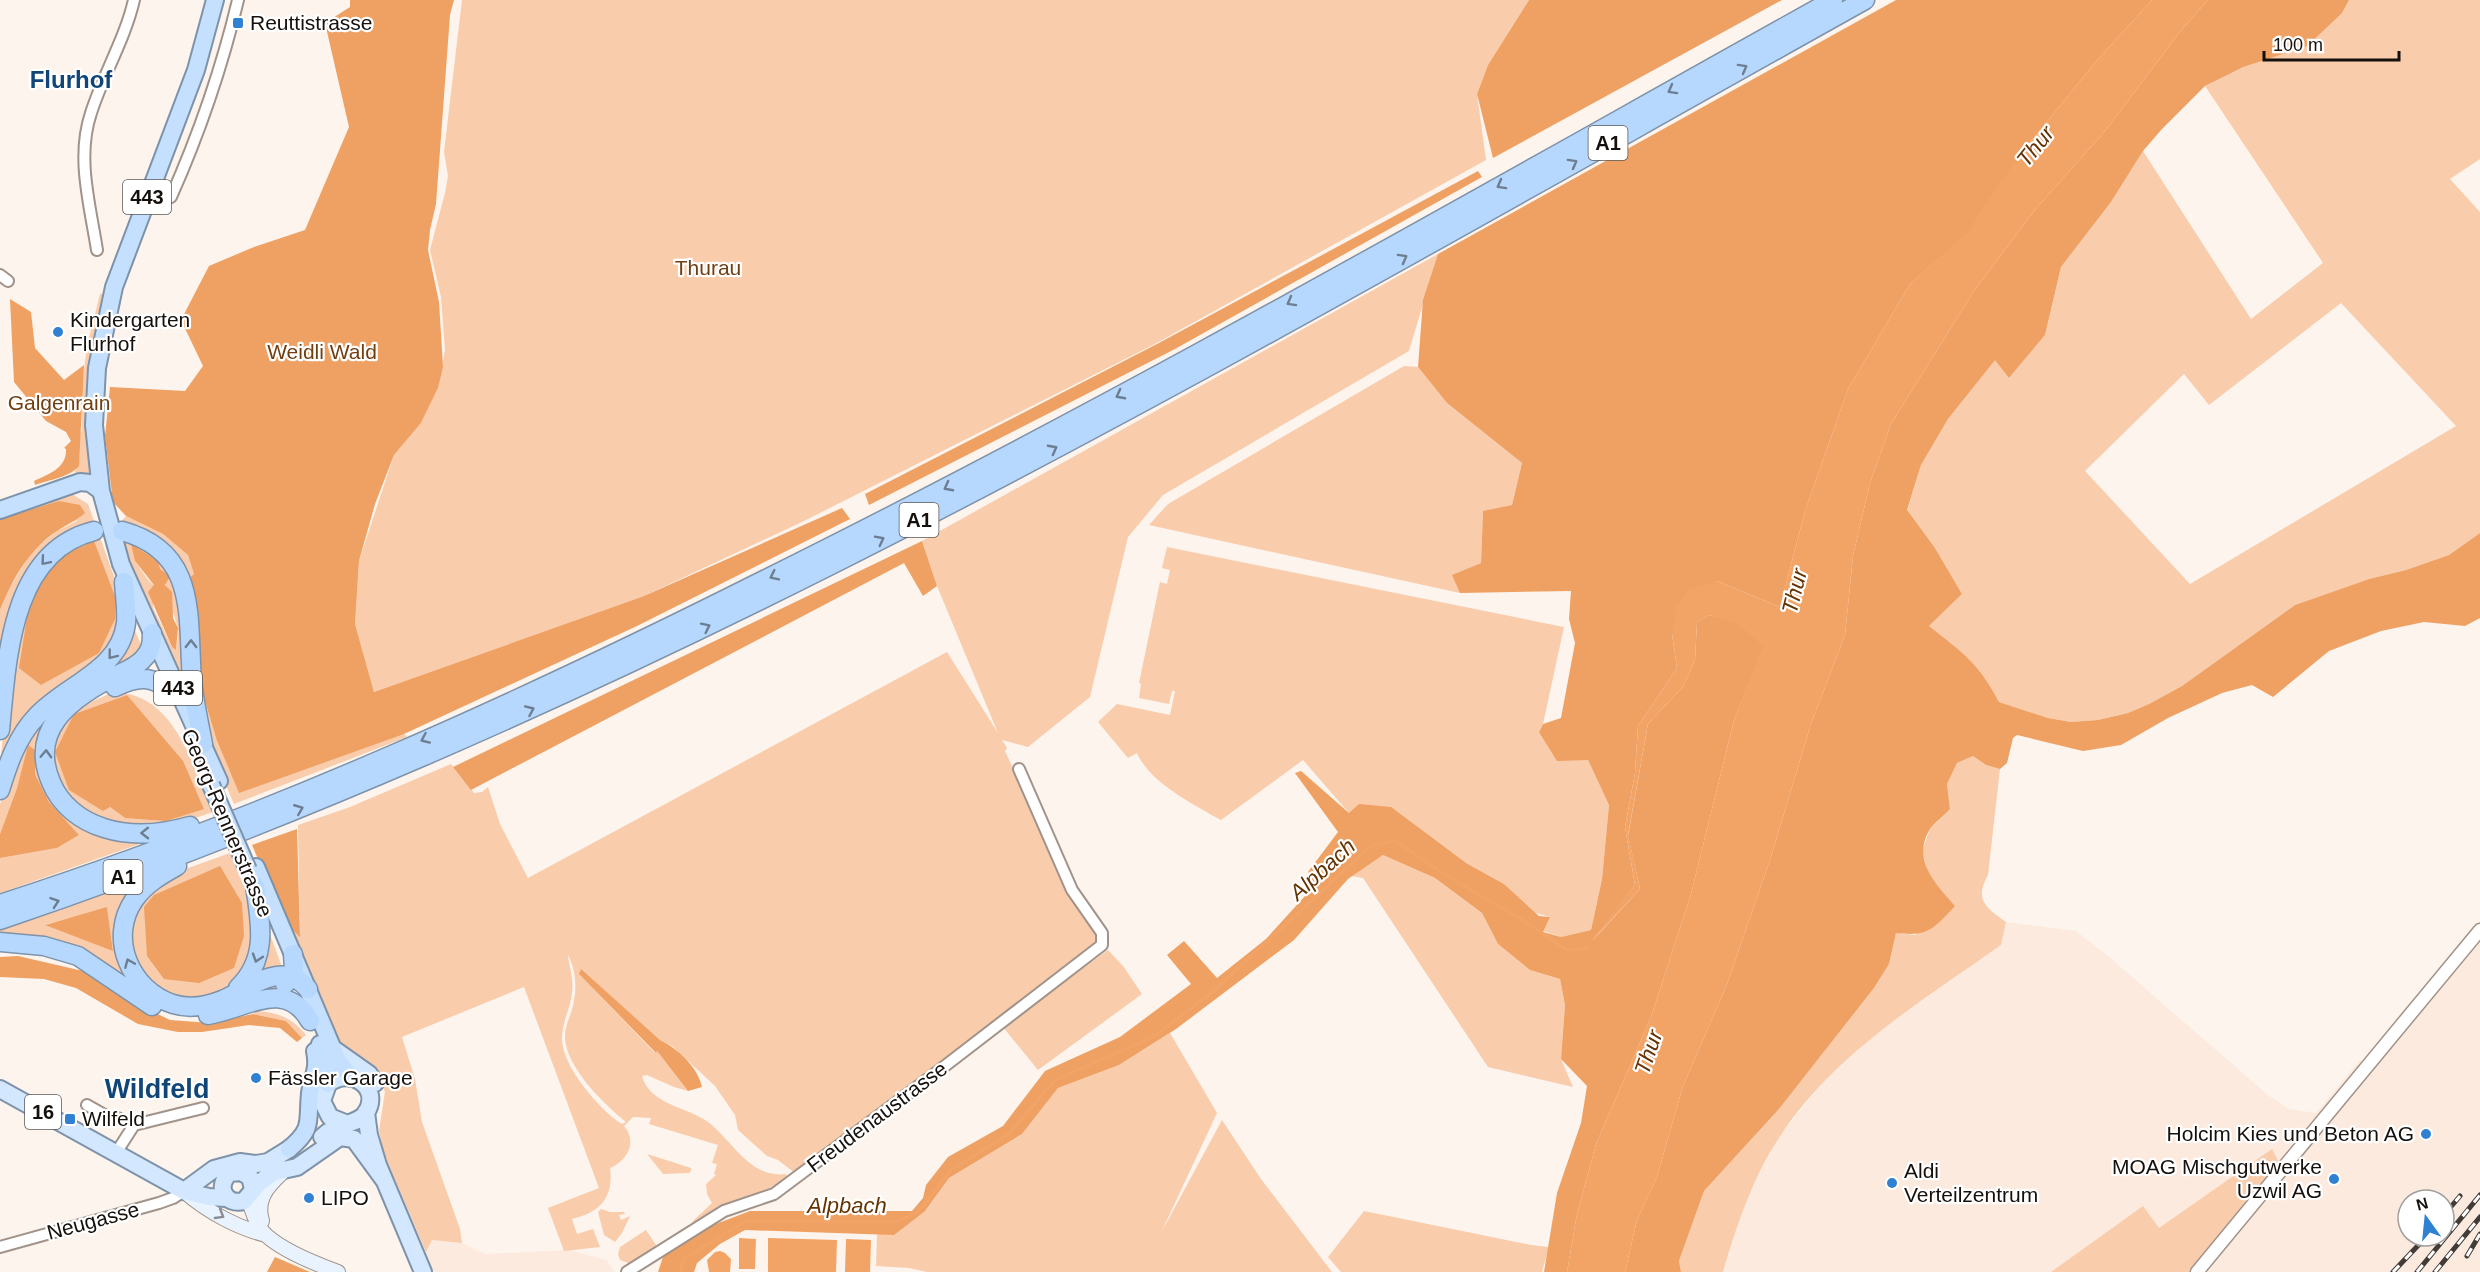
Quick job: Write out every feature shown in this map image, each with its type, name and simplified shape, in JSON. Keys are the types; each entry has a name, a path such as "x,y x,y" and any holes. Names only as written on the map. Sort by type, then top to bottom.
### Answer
{"highway":[{"name":"Georg-Rennerstrasse","path":"215,0 196,70 114,287 102,336 94,399 94,425 101,491 121,564 170,692 215,783 253,874 327,1064 328,1084"},
{"name":"A1","path":"0,904 131,858 380,759 527,694 682,621 862,531 1234,333 1833,0"},
{"name":"A1","path":"0,920 97,887 245,831 432,754 715,622 894,533 1206,367 1865,0"},
{"path":"0,510 80,482 90,483 101,491"},
{"path":"0,730 10,647 21,600 34,575 59,547 74,538 94,531"},
{"path":"122,531 135,535 158,548 169,559 183,583 189,611 193,693 203,744"},
{"name":"Georg-Rennerstrasse","path":"121,564 125,591 203,744 215,783"},
{"path":"0,790 16,746 35,718 58,697 101,668 117,649 125,629 125,591"},
{"path":"151,642 141,662 82,694 64,709 51,729 46,744 46,764 57,793 69,808 85,820 117,831 159,832 197,824 242,808 261,808"},
{"path":"74,701 146,678 157,680 170,692"},
{"path":"245,831 149,883 132,903 123,930 123,945 129,965 141,984 156,996 173,1004 194,1006 218,1002 269,977 282,975 292,977 308,989"},
{"name":"Georg-Rennerstrasse","path":"253,874 338,1052 341,1066 351,1077"},
{"path":"231,996 246,981 258,958 261,939 253,874"},
{"path":"0,942 33,944 70,953 102,970 151,1005 174,1014 190,1016 211,1014 276,998 290,999 298,1003 310,1021"},
{"path":"249,1004 282,986 292,977 293,954"},
{"path":"289,1149 307,1131 310,1121 310,1094 318,1068 315,1051 318,1040"}],"main road":[{"path":"338,1052 369,1074 377,1086 379,1102 375,1130 385,1162 381,1173"},
{"path":"381,1173 348,1123 334,1120 326,1112 322,1101 328,1084 339,1077 351,1077 362,1082 369,1093 366,1112 369,1135 381,1173 423,1272"},
{"name":"16","path":"0,1089 191,1192"},
{"path":"239,1191 294,1152 313,1134 326,1112"},
{"path":"262,1234 260,1202 270,1184 327,1131 357,1121 366,1112"},
{"path":"191,1192 239,1191 274,1172 297,1167 334,1139 346,1136 354,1139 381,1173"},
{"path":"191,1192 214,1169 225,1165 268,1162 289,1149"},
{"path":"239,1191 262,1234"},
{"path":"191,1192 194,1199 232,1222 262,1234 338,1272"}],"street":[{"path":"97,250 85,170 86,136 90,114 134,0"},
{"path":"171,197 223,57 238,0"},
{"name":"Freudenaustrasse","path":"627,1272 724,1211 774,1194 1102,945 1102,933 1072,890 1019,769"},
{"path":"2197,1272 2480,930"},
{"path":"87,1105 110,1118 115,1117 134,1125 203,1108"},
{"path":"116,1153 134,1125"},
{"name":"Neugasse","path":"0,1247 191,1192"}],"shaded area":[{"path":"2006,922 2076,931 2268,1095 2289,1109 2316,1113 2360,1060 2368,1065 2480,930 2480,1272 1723,1272 1747,1197 1779,1137 1819,1087 1869,1038 2001,945"},
{"path":"432,1240 462,1243 485,1254 569,1250 607,1260 614,1272 434,1272 426,1252"}],"green space":[{"name":"Weidli Wald","path":"350,0 454,0 450,15 436,204 428,250 439,302 443,367 438,388 421,423 394,455 375,504 359,561 355,624 374,692 644,596 842,508 850,519 637,626 404,734 239,793 216,738 199,681 188,579 194,574 188,555 163,534 126,516 113,502 105,436 110,387 185,391 203,366 181,320 209,266 254,247 305,230 349,127 325,23 350,7"},
{"name":"Thurau","path":"462,0 1529,0 1488,65 1477,94 1486,160 1153,345 802,522 644,596 374,692 355,624 359,561 394,455 421,423 438,388 445,350 441,297 430,250 448,176 444,152"},
{"path":"1529,0 1782,0 1493,158 1477,94 1488,65"},
{"path":"1896,0 2152,0 2098,59 2023,151 1969,232 1910,284 1848,389 1805,511 1780,607 1717,581 1672,634 1677,668 1638,726 1635,773 1625,827 1635,885 1592,941 1640,889 1628,836 1648,724 1683,687 1695,660 1697,622 1709,615 1738,622 1764,646 1734,720 1691,894 1651,1017 1596,1144 1577,1214 1567,1272 1544,1272 1557,1193 1581,1123 1587,1086 1561,1059 1565,1005 1560,979 1530,970 1498,944 1482,913 1435,878 1383,855 1348,879 1294,940 1176,1029 1119,1065 1058,1088 1022,1134 949,1178 925,1211 894,1235 745,1230 720,1244 697,1263 694,1272 658,1272 663,1257 708,1227 750,1211 912,1211 923,1198 926,1185 948,1157 1003,1126 1045,1071 1120,1037 1191,984 1167,955 1184,941 1217,978 1266,939 1315,885 1308,872 1338,832 1295,773 1301,771 1349,813 1359,804 1391,807 1466,863 1504,884 1539,916 1550,917 1543,932 1561,937 1591,930 1602,879 1609,805 1588,760 1557,761 1539,732 1543,724 1561,718 1575,643 1569,619 1571,591 1460,593 1452,575 1481,563 1483,511 1512,505 1522,463 1447,403 1418,367 1423,300 1438,254"},
{"path":"2208,0 2349,0 2342,13 2307,46 2243,67 2205,86 2162,129 2143,151 2111,202 2061,267 2045,335 2009,378 1995,360 1948,419 1921,465 1907,510 1935,548 1962,594 1929,626 1977,667 1999,702 2048,718 2071,722 2098,720 2128,713 2149,704 2182,686 2295,605 2369,579 2406,570 2449,555 2480,533 2480,618 2465,626 2424,622 2381,631 2329,651 2273,697 2252,685 2222,693 2168,718 2121,745 2083,751 2017,735 2013,738 2007,763 2000,769 1986,765 1973,756 1957,763 1947,784 1950,809 1930,829 1923,851 1928,871 1955,906 1942,920 1924,932 1896,933 1889,964 1874,988 1779,1109 1704,1191 1679,1261 1681,1272 1625,1272 1637,1220 1657,1177 1683,1086 1726,987 1770,860 1811,724 1845,635 1853,556 1870,483 1891,424 1974,291 2034,211 2106,130 2179,33"},
{"path":"2349,0 2480,0 2480,159 2450,179 2480,212 2480,533 2449,555 2406,570 2369,579 2295,605 2182,686 2128,713 2098,720 2071,722 2048,718 1999,702 1977,667 1929,626 1962,594 1935,548 1907,511 1921,465 1948,419 1995,359 2009,378 2045,335 2061,267 2111,202 2143,151 2251,319 2323,263 2205,86 2342,13","holes":["2341,303 2456,426 2190,584 2085,471 2184,374 2209,405"]},
{"path":"1478,171 1482,177 1175,349 869,505 865,494 1157,344"},
{"path":"1438,254 1409,351 1163,495 1128,537 1090,697 1028,747 1002,740 1053,855 1097,933 1097,942 796,1174 778,1160 767,1156 738,1130 735,1115 715,1086 672,1046 660,1040 581,970 580,975 655,1053 657,1051 688,1091 647,1075 642,1076 646,1086 661,1099 708,1122 752,1165 773,1174 786,1174 788,1179 695,1224 693,1221 712,1203 707,1194 706,1184 716,1175 714,1174 717,1164 712,1163 718,1145 649,1124 651,1118 633,1117 624,1126 630,1138 629,1150 621,1161 610,1168 610,1187 603,1202 590,1213 572,1219 577,1234 593,1229 600,1247 564,1251 548,1208 599,1188 524,987 402,1037 415,1079 422,1122 460,1229 462,1243 432,1240 426,1252 383,1151 379,1131 385,1092 381,1082 352,1059 336,1036 286,924 300,936 298,825 350,807 451,764 474,793 482,792 488,787 500,824 528,878 947,652 998,733 937,586 922,541","holes":["568,955 574,971 575,989 565,1032 567,1048 578,1072 597,1095 626,1122 622,1124 603,1109 583,1086 563,1049 562,1032 572,987"]},
{"path":"107,293 87,437 92,477 77,479 75,471 79,461 79,440 82,430 82,385 87,346 100,294"},
{"name":"Galgenrain","path":"10,299 31,312 35,348 64,380 84,365 79,466 65,476 35,485 34,481 60,466 66,456 64,448 71,441 66,432 46,421 14,382"},
{"path":"1404,366 1418,367 1447,403 1522,463 1512,505 1483,512 1481,563 1453,575 1460,593 1149,525 1168,504"},
{"path":"72,494 88,504 116,582 120,603 113,646 0,765 10,669 30,599 43,554 0,676 0,610 6,594 32,551 57,531 77,521 60,501 6,518 0,519 0,515 59,495","holes":["30,599 60,674 41,685"]},
{"path":"59,501 80,505 85,513 47,538 30,556 22,566 0,610 0,519"},
{"path":"111,505 120,523 126,516 163,534 188,555 194,574 188,579 139,539 178,579 193,711 137,589","holes":["135,561 166,581 178,629 176,650 172,647 153,608 154,585"]},
{"path":"94,541 116,599 115,619 99,653 41,685 19,668 30,598 57,558"},
{"path":"922,541 937,586 923,596 904,563 471,790 453,767"},
{"path":"131,544 158,561 160,569 170,576 165,585 172,592 173,618 178,628 176,650 172,647 148,592 154,585 135,561"},
{"path":"1167,547 1564,627 1543,724 1539,732 1588,760 1609,805 1602,879 1591,930 1561,937 1543,931 1550,917 1536,913 1504,884 1466,863 1349,813 1303,760 1221,820 1173,792 1151,774 1137,753 1128,758 1098,722 1117,704 1170,715 1175,691 1172,691 1169,704 1139,698 1141,684 1139,683 1160,582 1167,584 1170,570 1162,568"},
{"path":"132,624 143,649 46,726 55,799 148,841 0,893 0,858 57,848 79,835 49,802 35,774 35,750 28,746 17,788 0,834 0,804 22,744"},
{"path":"199,681 216,738 404,734 407,737 234,804 213,744"},
{"path":"114,692 135,696 153,705 179,736 213,812 181,823 153,827 112,824 74,806 50,763 51,743 74,709","holes":["127,695 194,787 204,809 125,818 110,807 74,714"]},
{"path":"127,695 183,761 204,809 166,821 125,818 110,807 103,811 69,790 55,752 74,714"},
{"path":"28,745 35,750 35,774 49,802 79,835 57,848 0,858 0,834 17,788"},
{"path":"1973,756 1986,765 2000,769 1988,875 1982,897 1988,908 2006,922 2001,945 1881,1031 1825,1080 1801,1108 1769,1154 1753,1186 1723,1272 1681,1272 1679,1261 1704,1191 1779,1109 1874,988 1889,964 1896,933 1916,935 1929,876 1922,851 1930,829 1950,809 1947,784 1957,763"},
{"path":"297,829 300,937 286,924 252,845"},
{"path":"230,853 248,896 255,950 233,987 192,1001 162,994 132,958 128,935 143,897 180,871"},
{"path":"1383,855 1435,878 1482,913 1498,944 1530,970 1560,979 1565,1005 1561,1059 1573,1087 1488,1067 1363,878 1352,876"},
{"path":"220,866 242,903 244,936 234,968 199,983 164,979 147,956 144,907 154,895"},
{"path":"145,879 124,911 119,936 120,951 132,978 154,998 181,1009 206,1009 226,1002 272,979 281,977 285,981 268,990 212,1009 187,1012 158,1003 93,960 71,950 25,940 0,939 0,930","holes":["107,908 113,950 46,925"]},
{"path":"107,907 113,951 45,925"},
{"path":"267,926 283,970 255,980"},
{"path":"2470,934 2197,1272 2051,1272 2143,1206 2159,1228 2272,1149 2279,1162"},
{"path":"1108,950 1123,966 1142,994 1038,1070 1003,1027"},
{"path":"18,956 96,974 131,1001 170,1020 210,1023 253,1014 286,1021 302,1038 297,1042 280,1028 249,1025 202,1032 178,1032 138,1024 76,988 44,979 0,977 0,957"},
{"path":"581,969 660,1040 686,1059 696,1072 702,1087 688,1091 657,1051 656,1053 579,974"},
{"path":"256,1011 284,1017 296,1024 306,1035 302,1038 286,1021 253,1014"},
{"path":"1170,1033 1217,1113 1161,1233 1222,1120 1261,1179 1332,1272 927,1272 909,1268 876,1266 877,1235 925,1211 949,1178 1022,1134 1058,1088 1119,1065"},
{"path":"647,1154 691,1168 691,1171 663,1174"},
{"path":"601,1209 610,1212 624,1212 625,1214 619,1215 621,1220 630,1216 615,1242 604,1235 598,1212"},
{"path":"1364,1211 1549,1247 1542,1272 1341,1272 1328,1257"},
{"path":"646,1230 658,1248 631,1264 620,1260 618,1254 620,1247"},
{"path":"275,1257 310,1272 267,1272"}],"water":[{"name":"Thur","path":"2152,0 2208,0 2179,33 2106,130 2034,211 1974,291 1891,424 1870,483 1853,556 1845,635 1811,724 1770,860 1726,987 1683,1086 1657,1177 1637,1220 1625,1272 1567,1272 1577,1214 1596,1144 1651,1017 1691,894 1734,720 1763,646 1741,625 1709,615 1697,622 1695,660 1683,687 1648,724 1628,835 1640,889 1584,949 1635,885 1625,827 1635,773 1638,726 1677,668 1672,634 1676,607 1689,589 1717,581 1780,607 1805,511 1848,389 1910,284 1969,231 2023,151 2098,59"},
{"path":"739,1238 756,1239 755,1269 739,1269"},
{"path":"768,1238 837,1240 836,1272 768,1272"},
{"path":"846,1239 871,1240 870,1272 845,1272"},
{"path":"720,1251 731,1259 730,1272 709,1272 707,1260 715,1252"}],"waterway":[{"name":"Alpbach","path":"680,1272 684,1259 746,1221 896,1222 919,1211 950,1171 1010,1133 1055,1080 1153,1037 1210,994 1371,846 1395,841 1567,950 1587,947"}],"railway":[{"path":"2417,1272 2480,1195"},
{"path":"2456,1201 2460,1196"},
{"path":"2435,1272 2480,1217"},
{"path":"2467,1256 2480,1234"},
{"path":"2393,1272 2416,1248"}],"place":[{"name":"Reuttistrasse","path":"238,23"},
{"name":"Kindergarten Flurhof","path":"58,332"},
{"name":"Fässler Garage","path":"256,1078"},
{"name":"Wilfeld","path":"70,1119"},
{"name":"Holcim Kies und Beton AG","path":"2426,1134"},
{"name":"MOAG Mischgutwerke Uzwil AG","path":"2334,1179"},
{"name":"Aldi Verteilzentrum","path":"1892,1183"},
{"name":"LIPO","path":"309,1198"}],"district":[{"name":"Flurhof","path":"71,80"},
{"name":"Wildfeld","path":"157,1089"}]}
